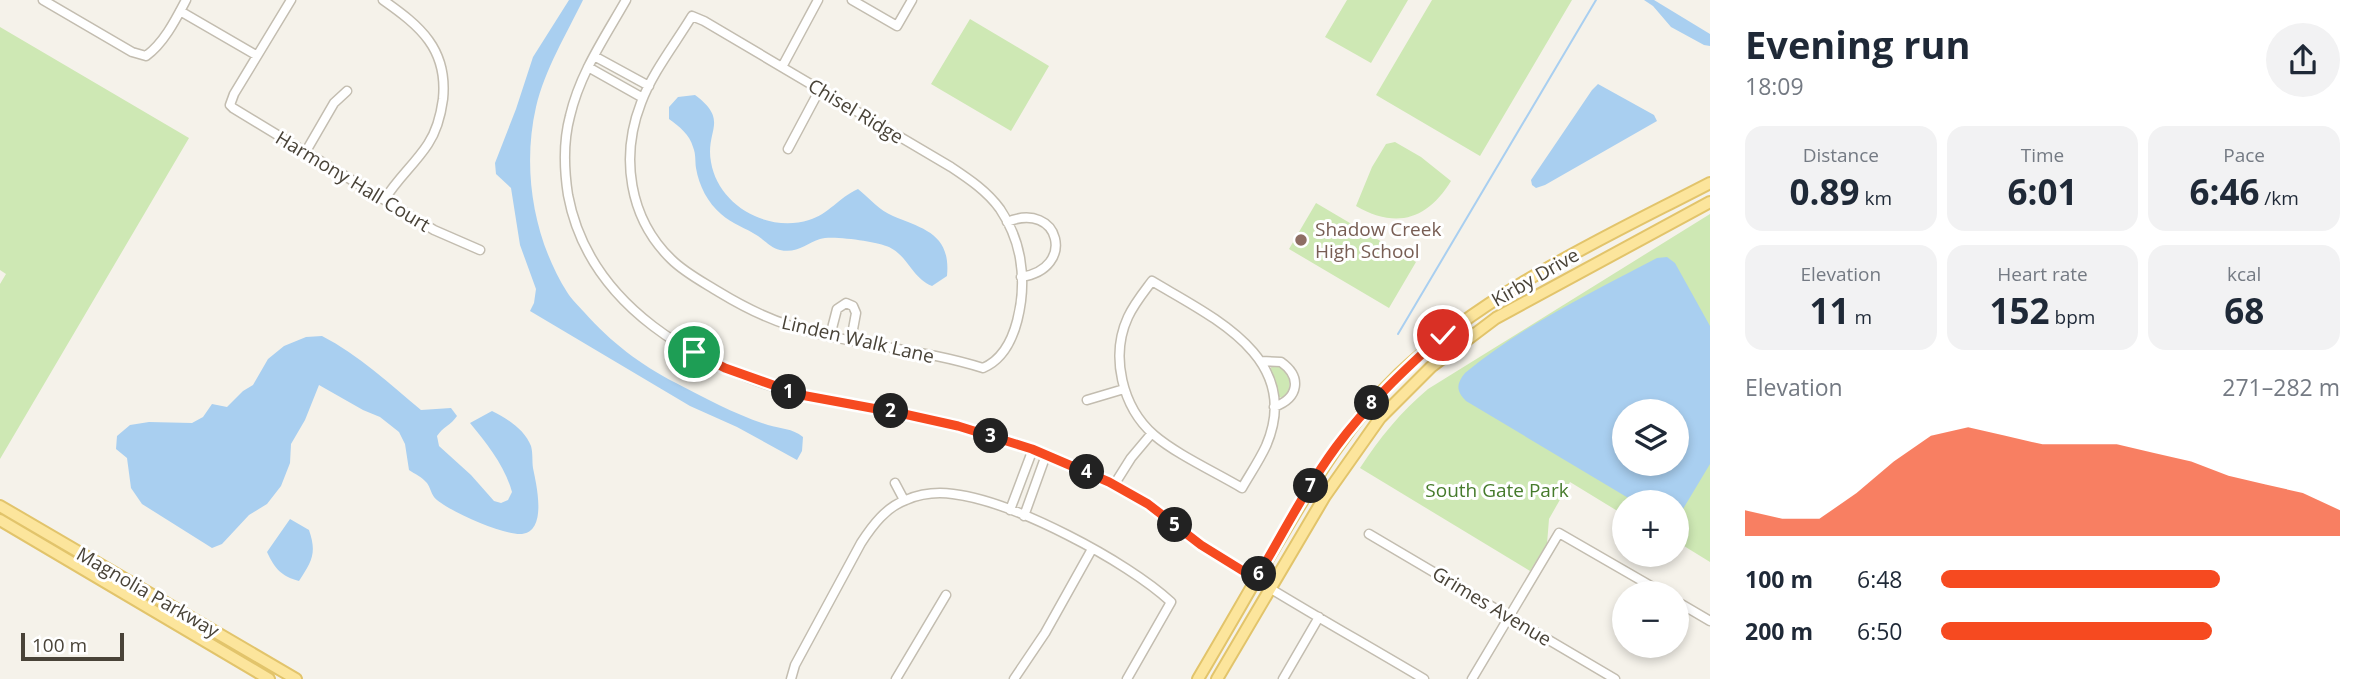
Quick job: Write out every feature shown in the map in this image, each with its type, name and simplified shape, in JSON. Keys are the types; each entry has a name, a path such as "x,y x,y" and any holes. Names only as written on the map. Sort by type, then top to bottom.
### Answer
{"main road":[{"name":"Kirby Drive","path":"1198,679 1335,448 1398,375 1443,335 1496,297 1710,183"},
{"name":"Kirby Drive","path":"1217,679 1325,496 1380,418 1431,367 1496,318 1710,202"},
{"path":"1398,375 1410,388"},
{"name":"Magnolia Parkway","path":"0,506 296,679"},
{"name":"Magnolia Parkway","path":"0,520 269,679"}],"street":[{"path":"43,0 132,52 146,56 154,50 186,0"},
{"path":"180,12 256,55 291,0"},
{"path":"383,0 410,19 437,52 442,66 443,101 433,136 385,199"},
{"path":"626,0 588,67 574,101 566,136 565,179 572,215 582,243 597,270 620,299 641,318 705,358 762,383 801,395 958,426 1032,449 1114,485 1148,504 1201,545 1271,589 1424,679"},
{"path":"782,68 818,0"},
{"path":"852,0 897,26 912,0"},
{"name":"Chisel Ridge","path":"692,16 820,89 972,181 989,195 1013,233 1020,259 1021,277 1021,300 1016,322 1007,344 994,363"},
{"name":"Linden Walk Lane","path":"692,16 643,98 630,141 629,160 635,197 642,219 653,237 682,268 734,301 776,321 831,336 983,368 994,363"},
{"name":"Harmony Hall Court","path":"256,55 230,105 239,114 434,230 480,250"},
{"path":"594,56 649,86"},
{"path":"588,67 643,98"},
{"path":"788,149 820,89"},
{"path":"305,153 334,103 348,91"},
{"path":"1007,222 1020,217 1036,218 1047,224 1056,242 1054,256 1043,271 1021,277"},
{"path":"1152,281 1237,334 1261,361 1270,381 1274,407 1266,445 1241,488 1152,433 1133,410 1124,389 1119,358 1124,328 1132,309 1152,281"},
{"path":"831,336 837,309 846,303 853,306 856,313 851,340"},
{"path":"1261,361 1281,362 1295,379 1291,397 1274,407"},
{"path":"1087,400 1124,389"},
{"path":"1114,485 1131,458 1152,433"},
{"path":"1010,510 1032,449"},
{"path":"1024,516 1046,455"},
{"path":"895,483 904,500"},
{"path":"790,679 861,543 874,524 904,500 929,494 950,493 970,496 1024,516 1131,571 1171,602 1127,679"},
{"path":"1472,679 1559,533 1642,581"},
{"name":"Grimes Avenue","path":"1369,534 1615,679"},
{"path":"1014,679 1045,633 1092,550"},
{"path":"896,679 946,595"},
{"path":"1689,609 1710,621"},
{"path":"1283,679 1319,617"}],"green space":[{"path":"1347,0 1408,0 1371,63 1325,37"},
{"path":"1432,0 1572,0 1480,156 1376,95"},
{"path":"970,19 1049,66 1011,131 931,84"},
{"path":"0,27 189,138 0,459 0,284 6,274 0,270"},
{"path":"1395,142 1421,157 1451,181 1432,205 1410,217 1384,217 1356,206 1372,167 1386,144"},
{"path":"1316,203 1416,262 1389,308 1289,249"},
{"name":"South Gate Park","path":"1710,214 1710,562 1689,549 1689,490 1612,490 1612,508 1570,482 1549,519 1547,544 1530,571 1360,468 1408,407 1428,389"},
{"path":"1273,365 1282,367 1289,378 1289,390 1284,398 1278,397 1270,369"}],"water":[{"path":"569,0 583,0 556,52 540,93 530,154 539,226 555,271 569,295 584,312 605,334 638,360 663,376 732,411 768,425 791,430 803,437 802,451 797,460 737,427 690,406 530,311 536,289 520,245 511,188 496,174 495,163 533,57"},
{"path":"1644,0 1654,0 1710,34 1710,46 1671,27 1653,6"},
{"path":"1598,84 1654,115 1657,121 1536,188 1531,180"},
{"path":"695,95 705,104 714,119 711,162 715,177 734,203 761,219 793,223 822,214 858,189 888,214 933,235 945,251 947,276 932,286 920,278 895,251 865,241 826,238 797,249 780,250 725,217 712,205 702,188 689,139 669,119 669,107 678,97"},
{"path":"1667,257 1675,263 1710,326 1710,464 1689,499 1689,490 1615,490 1466,401 1460,394 1458,387 1465,373 1510,340 1657,258"},
{"path":"322,336 361,361 421,410 451,408 457,416 437,436 439,446 471,475 494,501 501,503 508,500 512,492 509,482 489,447 470,423 492,411 520,430 531,446 538,495 538,516 530,531 514,534 490,527 440,502 425,481 409,470 405,444 399,432 380,417 319,385 305,420 291,444 290,463 281,486 267,504 249,515 222,544 212,548 142,504 131,488 127,458 116,449 117,436 130,425 149,422 192,423 203,417 212,404 227,407 253,385 268,359 284,346 306,337"},
{"path":"290,519 309,530 313,545 310,562 299,581 279,571 267,552"}],"waterway":[{"path":"1398,334 1596,0"}],"place":[{"name":"Shadow Creek High School","path":"1301,240"}],"route":[{"path":"694,352 762,383 801,395 958,426 1032,449 1109,482 1148,504 1201,545 1256,579 1335,448 1398,375 1443,335"}]}
